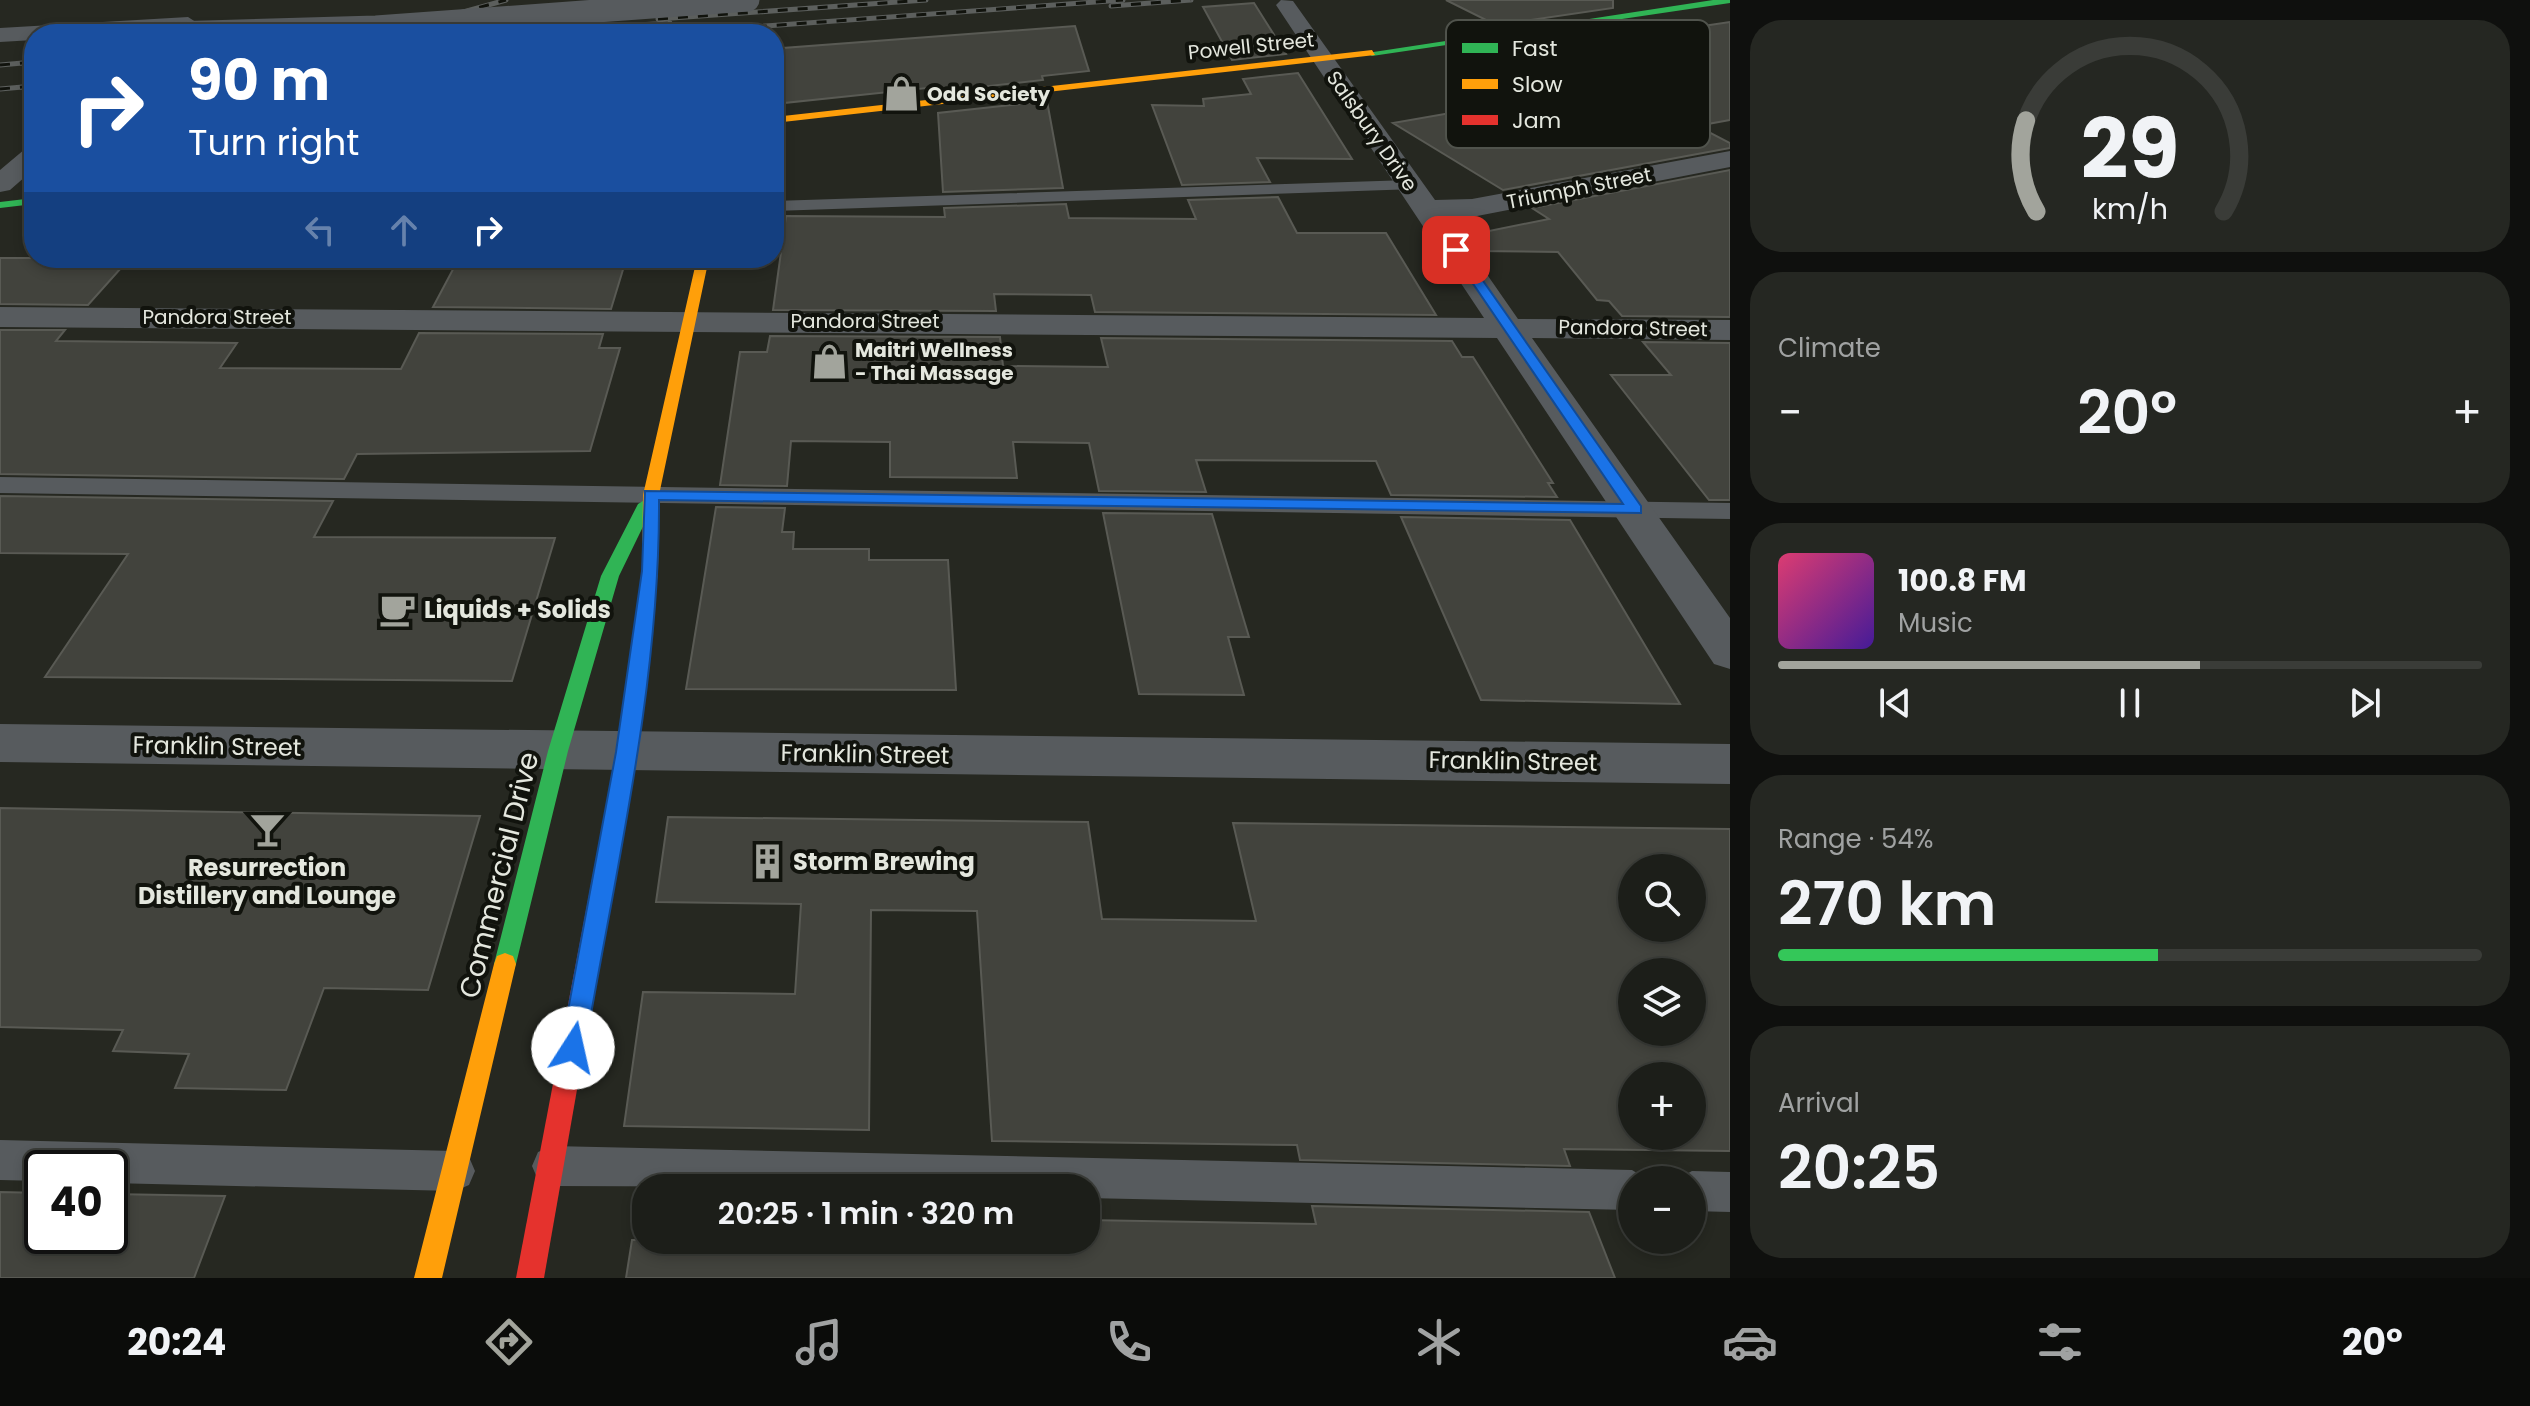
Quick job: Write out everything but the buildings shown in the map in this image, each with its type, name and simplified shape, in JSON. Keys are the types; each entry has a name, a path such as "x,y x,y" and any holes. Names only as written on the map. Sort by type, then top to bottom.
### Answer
{"street":[{"path":"298,24 629,0"},
{"path":"417,24 748,0"},
{"name":"Powell Street","path":"1595,20 1730,0"},
{"name":"Salsbury Drive","path":"1286,5 1635,509 1730,652"},
{"path":"180,24 327,21"},
{"path":"0,35 24,34"},
{"path":"0,44 24,42"},
{"name":"Powell Street","path":"784,119 1324,60 1446,42"},
{"path":"0,52 24,51"},
{"name":"Triumph Street","path":"1418,197 1472,208 1730,159"},
{"path":"0,184 24,164"},
{"path":"0,205 24,202"},
{"name":"Commercial Drive","path":"530,1278 626,752 650,571 651,495 701,268"},
{"name":"Pandora Street","path":"0,317 690,319 1730,330"},
{"name":"Commercial Drive","path":"428,1278 558,751 610,576 651,495"},
{"name":"Franklin Street","path":"0,743 1730,764"}],"lane":[{"path":"784,206 1418,197"},
{"path":"0,485 1730,511"},
{"path":"0,1160 455,1171"},
{"path":"552,1166 1618,1190"},
{"path":"1706,1191 1730,1192"}],"railway":[{"path":"410,24 506,0"},
{"path":"705,6 733,0"},
{"path":"658,19 926,0"},
{"path":"784,25 1123,0"},
{"path":"1111,6 1191,0"},
{"path":"654,24 670,23"},
{"path":"0,65 24,63"},
{"path":"0,89 24,87"}],"traffic: fast":[{"path":"1595,20 1730,0"},
{"path":"1372,53 1446,42"},
{"path":"0,205 24,202"},
{"path":"505,964 558,751 610,576 646,504"}],"traffic: slow":[{"path":"784,119 1372,53"},
{"path":"626,753 650,571 651,495 701,268"},
{"path":"428,1278 505,964"}],"traffic: jam":[{"path":"530,1278 626,753"}],"place":[{"name":"Odd Society","path":"901,94"},
{"name":"Maitri Wellness - Thai Massage","path":"829,362"},
{"name":"Liquids + Solids","path":"398,609"},
{"name":"Resurrection Distillery and Lounge","path":"267,830"},
{"name":"Storm Brewing","path":"767,861"}],"route":[{"path":"573,1048 626,752 650,571 651,495 903,496 1215,504 1635,509 1456,250"}]}
